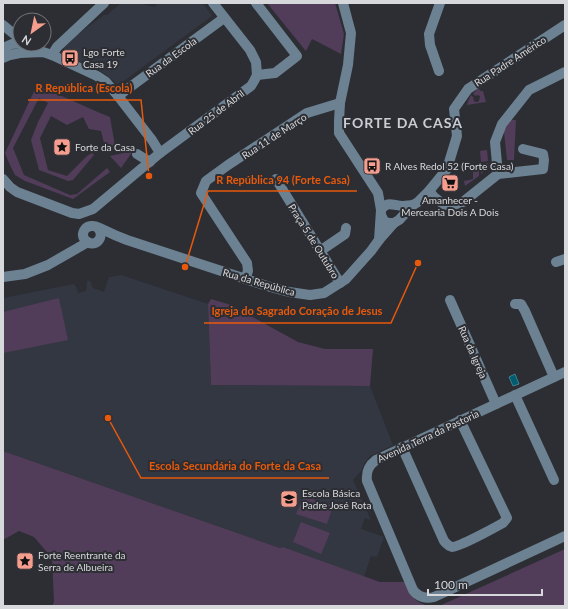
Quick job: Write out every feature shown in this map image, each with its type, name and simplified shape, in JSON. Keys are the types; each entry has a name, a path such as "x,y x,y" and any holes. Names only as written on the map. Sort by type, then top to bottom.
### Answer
{"street":[{"path":"48,53 57,47 104,3"},
{"path":"213,3 253,54 256,62 257,75 275,73 297,56 256,3"},
{"path":"343,3 351,33 348,65 340,103 339,133 378,193 393,204 399,207 401,211 396,222 388,223 384,220 381,213 384,206 387,204 393,204 402,206 413,205"},
{"path":"439,71 430,45 429,34 440,3"},
{"name":"Rua da Escola","path":"118,96 224,18"},
{"path":"3,25 12,32"},
{"name":"Rua Padre Américo","path":"396,222 429,191 447,169 457,136 454,109 468,89 565,25"},
{"path":"3,58 20,53 48,53 97,76 106,82 118,96 152,140 160,153"},
{"path":"498,174 495,142 502,124 529,90 565,72"},
{"name":"Rua 25 de Abril","path":"79,214 93,209 160,153 251,86 257,75"},
{"name":"Rua 11 de Março","path":"245,279 248,271 248,263 201,193 206,182 228,165 307,113 340,103"},
{"path":"429,191 443,204 450,206 463,202 498,174 542,168 544,160 542,154 523,149"},
{"path":"137,154 150,162"},
{"name":"Praça 5 de Outubro","path":"276,179 340,283"},
{"path":"3,180 10,187 23,194 72,213 79,214 94,243 100,239 122,238"},
{"path":"378,193 381,213 379,240"},
{"path":"3,276 25,274 48,265 72,250 89,231 93,209"},
{"name":"Rua da República","path":"122,238 245,279 289,292 310,295 324,293 346,279 396,222"},
{"path":"320,251 345,234 346,228"},
{"path":"89,231 122,238"},
{"name":"Rua da Igreja","path":"450,300 496,404"},
{"path":"515,304 521,304 523,307 554,377"},
{"name":"Avenida Terra da Pastoria","path":"565,372 376,460 371,463 366,475 366,481 413,590 421,596 430,598 434,597 565,536"},
{"path":"515,395 554,480"},
{"path":"402,448 444,541 448,546 453,547 464,542 503,523 507,518 460,420"}],"shaded area":[{"path":"121,3 139,3 154,7 158,3 203,3 212,16 121,83 117,84 102,72 67,55 64,48 80,31 81,32 104,15 107,15"},
{"path":"267,3 335,3 344,34 341,54 312,39 306,51"},
{"path":"37,85 110,117 115,146 105,147 101,131 89,129 83,117 67,125 51,116 40,138 48,170 67,176 87,156 92,153 94,155 73,180 68,181 39,170 31,140 48,103 39,98 13,148 24,175 70,195 77,194 107,168 110,172 73,199 25,181 15,175 5,153"},
{"path":"478,88 483,91 486,102 467,105 471,95 475,102 479,101 480,96 473,94"},
{"path":"508,120 516,120 514,160 507,160 504,132"},
{"path":"487,150 488,161 481,162 480,151"},
{"path":"133,151 121,168 110,156"},
{"path":"488,163 489,167 481,174 481,164"},
{"path":"479,169 479,176 465,186 464,181 473,179 473,170"},
{"path":"121,275 208,304 211,385 370,386 393,445 370,456 364,464 362,470 353,480 371,520 365,518 361,529 384,537 377,557 371,556 364,577 283,547 280,548 3,451 3,298 74,284 78,293 86,291 87,281 90,281 93,288 104,292 109,277"},
{"path":"59,298 68,340 3,353 3,312"},
{"path":"211,299 231,305 298,342 325,349 373,349 370,386 211,385 208,304"},
{"path":"3,451 280,548 283,547 380,582 405,582 409,591 417,601 430,606 52,606 54,602 52,558 34,537 19,531 3,540"},
{"path":"304,496 333,506 327,524 296,514"},
{"path":"301,522 330,533 321,554 293,542"},
{"path":"565,549 565,606 439,606"}],"water":[{"path":"515,374 519,384 513,386 509,377"}],"place":[{"name":"Lgo Forte Casa 19","path":"70,58"},
{"name":"Forte da Casa","path":"62,147"},
{"name":"R Alves Redol 52 (Forte Casa)","path":"372,166"},
{"name":"R República (Escola)","path":"149,176"},
{"name":"Amanhecer - Mercearia Dois A Dois","path":"450,183"},
{"name":"Igreja do Sagrado Coração de Jesus","path":"418,263"},
{"name":"R República 94 (Forte Casa)","path":"185,267"},
{"name":"Escola Secundária do Forte da Casa","path":"108,418"},
{"name":"Escola Básica Padre José Rota","path":"289,499"},
{"name":"Forte Reentrante da Serra de Albueira","path":"25,561"}],"district":[{"name":"FORTE DA CASA","path":"403,123"}]}
